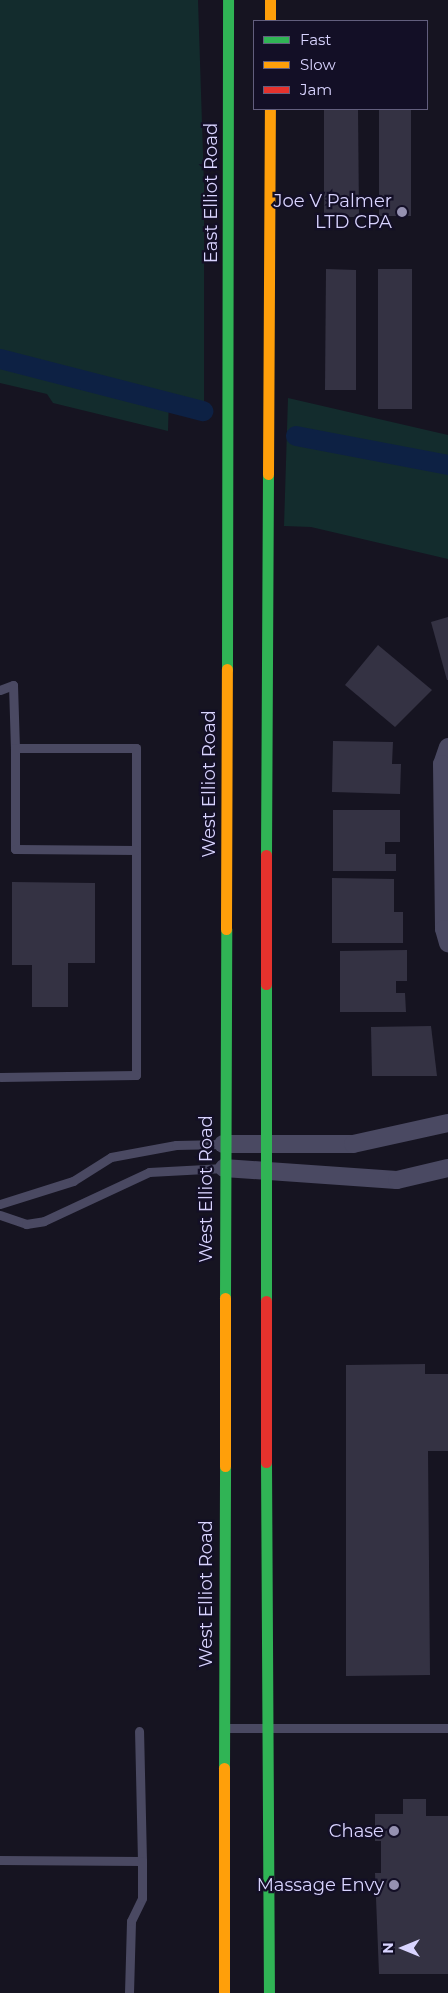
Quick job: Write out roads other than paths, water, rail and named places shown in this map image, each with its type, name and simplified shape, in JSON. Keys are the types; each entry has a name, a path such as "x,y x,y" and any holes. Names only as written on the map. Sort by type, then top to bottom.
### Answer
{"main road":[{"name":"East Elliot Road","path":"228,0 229,386"},
{"path":"270,0 270,20"},
{"path":"269,1993 266,1145 270,110"},
{"name":"West Elliot Road","path":"224,1993 223,1144 229,386"}],"street":[{"path":"448,747 442,764 448,943"},
{"path":"223,1144 353,1144 448,1124"},
{"path":"224,1168 397,1180 448,1168"}],"lane":[{"path":"0,690 12,685 16,849 136,850"},
{"path":"0,1077 136,1075 136,748 15,748"},
{"path":"0,1204 73,1181 111,1156 176,1145 223,1144"},
{"path":"0,1215 26,1224 44,1221 149,1172 224,1168"},
{"path":"224,1728 448,1728"},
{"path":"129,1993 131,1921 142,1898 139,1731"},
{"path":"0,1860 142,1861"}],"waterway":[{"path":"0,359 203,411"},
{"path":"296,436 448,465"}],"place":[{"name":"Joe V Palmer LTD CPA","path":"402,212"},
{"name":"Chase","path":"394,1831"},
{"name":"Massage Envy","path":"394,1885"}]}
